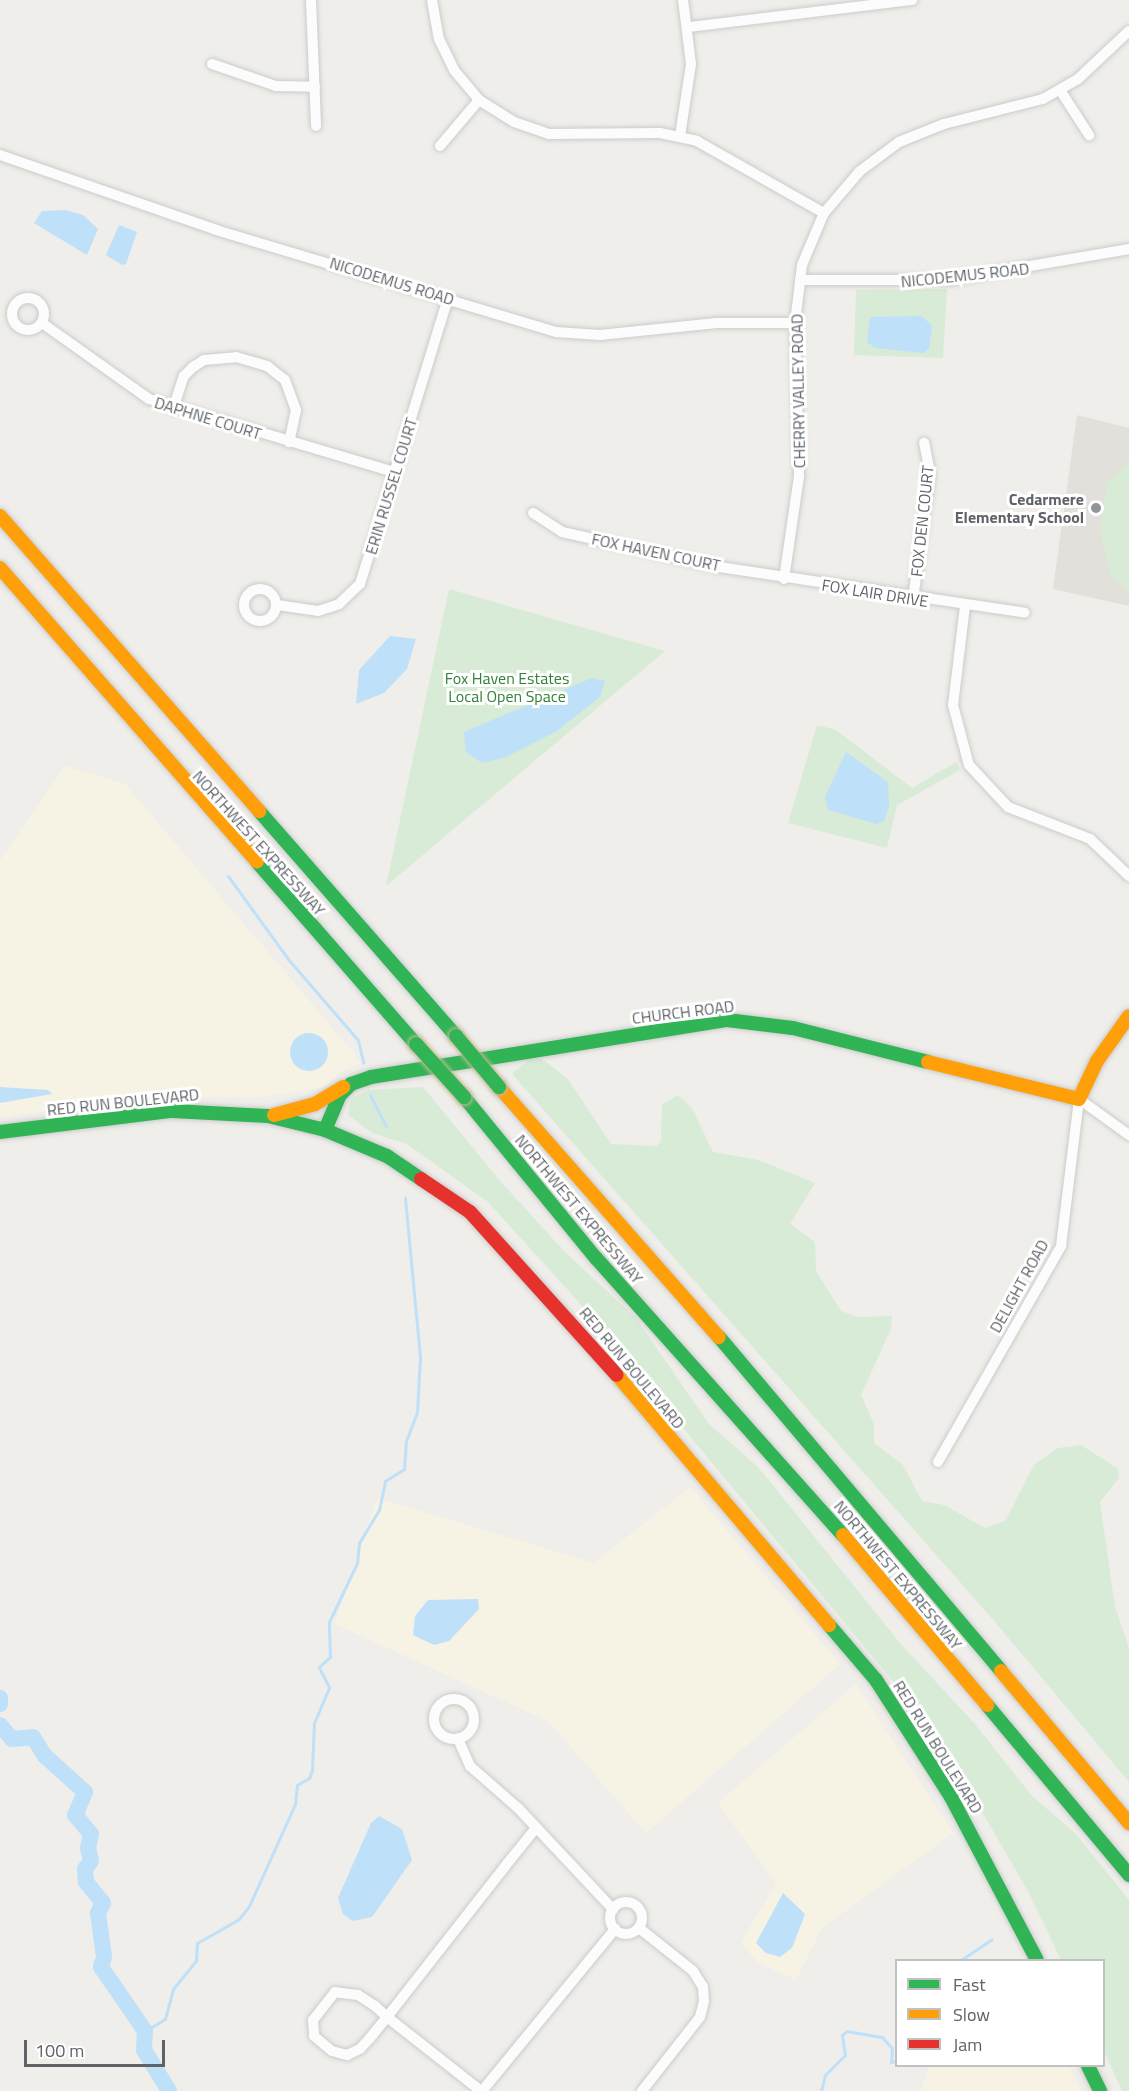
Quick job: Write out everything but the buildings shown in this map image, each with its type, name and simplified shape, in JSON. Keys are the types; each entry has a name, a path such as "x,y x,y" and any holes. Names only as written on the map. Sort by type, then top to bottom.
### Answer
{"main road":[{"path":"0,503 95,628"},
{"name":"NORTHWEST EXPRESSWAY","path":"0,516 95,628 766,1390 1129,1823"},
{"name":"NORTHWEST EXPRESSWAY","path":"0,568 142,736 464,1097 596,1258 864,1558 1129,1875"},
{"path":"0,582 142,736"},
{"name":"DELIGHT ROAD","path":"1079,1099 1091,1070 1129,1016"},
{"name":"CHURCH ROAD","path":"268,1116 315,1104 351,1084 371,1077 741,1020 793,1028 1079,1099"},
{"path":"325,1130 336,1101 351,1084"},
{"name":"RED RUN BOULEVARD","path":"0,1132 171,1111 268,1116 325,1130 408,1167 490,1230 850,1647 899,1712 946,1789 1035,1959"},
{"path":"1088,2067 1100,2091"}],"street":[{"path":"311,0 316,126"},
{"path":"432,0 446,55 479,100 514,122 549,134 680,136 714,146 824,213"},
{"path":"680,136 691,81 689,27 683,0"},
{"path":"689,27 912,0"},
{"name":"CHERRY VALLEY ROAD","path":"784,579 799,476 795,323 800,280 824,213 860,171 899,142 944,124 1024,107 1060,90 1129,31"},
{"path":"212,64 276,86 315,87"},
{"path":"1060,90 1089,135"},
{"path":"440,146 479,100"},
{"name":"NICODEMUS ROAD","path":"0,155 216,230 574,334 716,323 795,323"},
{"name":"NICODEMUS ROAD","path":"800,280 948,280 1129,249"},
{"name":"ERIN RUSSEL COURT","path":"276,605 318,611 351,595 366,567 448,298"},
{"name":"DAPHNE COURT","path":"42,323 149,399 173,409 394,472"},
{"path":"173,409 184,376 193,367 204,360 236,357 267,366 285,380 296,410 289,442"},
{"name":"FOX DEN COURT","path":"913,600 930,473 924,443"},
{"name":"FOX HAVEN COURT","path":"533,513 562,532 784,579"},
{"name":"FOX LAIR DRIVE","path":"784,579 913,600 1025,613"},
{"path":"965,606 953,705 960,744 978,780 1008,807 1090,839 1129,876"},
{"name":"CHURCH ROAD","path":"1079,1099 1129,1135"},
{"name":"DELIGHT ROAD","path":"938,1462 1061,1245 1079,1099"},
{"path":"458,1739 470,1766 536,1828 613,1909 615,1929 481,2091 387,2017 358,1995 342,1991 330,1996 315,2015 313,2033 332,2051 353,2054 387,2017 536,1828"},
{"path":"613,1909 626,1902 636,1906 641,1916 639,1928"},
{"path":"615,1929 630,1933 639,1928"},
{"path":"639,1928 693,1971 703,1987 704,2001 700,2017 642,2091"}],"shaded area":[{"name":"Cedarmere Elementary School","path":"1077,415 1129,428 1129,606 1053,589"},
{"path":"65,766 125,784 362,1063 340,1072 324,1088 262,1097 163,1097 0,1117 0,860"},
{"path":"690,1487 840,1664 646,1833 548,1721 335,1624 377,1498 594,1563"},
{"path":"856,1684 953,1833 822,1928 796,1980 757,1962 741,1942 776,1883 718,1803"},
{"path":"929,2067 1069,2067 1081,2091 921,2091"}],"green space":[{"path":"947,289 943,358 854,355 856,290"},
{"path":"1129,462 1129,592 1111,576 1100,530 1107,483"},
{"name":"Fox Haven Estates Local Open Space","path":"449,589 665,651 386,886"},
{"path":"817,725 836,730 912,788 956,762 960,770 897,805 887,848 788,823"},
{"path":"541,1058 568,1079 611,1144 656,1146 661,1142 662,1104 678,1095 692,1108 713,1152 758,1160 815,1183 790,1224 815,1242 816,1271 841,1311 858,1317 892,1316 891,1329 861,1395 874,1424 874,1443 903,1465 922,1501 944,1505 985,1528 1005,1521 1034,1465 1058,1448 1081,1445 1118,1469 1119,1478 1100,1502 1115,1607 1129,1648 1129,1782 990,1616 512,1074 529,1060"},
{"path":"423,1087 501,1182 564,1251 636,1318 709,1424 759,1468 900,1643 975,1724 1032,1796 1076,1834 1129,1900 1129,2091 1122,2091 1105,2053 1105,1959 1061,1959 1028,1891 936,1733 576,1299 488,1202 407,1144 372,1133 348,1115 351,1098 368,1090"}],"water":[{"path":"65,210 83,215 98,229 87,255 34,223 42,211"},
{"path":"119,225 137,232 126,264 122,265 106,255"},
{"path":"921,316 932,325 929,349 923,353 875,348 867,342 870,317"},
{"path":"390,636 416,639 407,669 384,693 356,704 359,670"},
{"path":"592,678 605,681 600,697 557,731 506,757 482,763 466,752 464,732"},
{"path":"846,752 888,782 889,806 884,821 877,824 828,810 825,797"},
{"path":"309,1033 323,1038 328,1052 323,1066 309,1071 295,1066 290,1052 295,1038"},
{"path":"0,1087 48,1090 52,1094 0,1103"},
{"path":"478,1599 479,1609 449,1641 434,1645 413,1635 415,1616 428,1600"},
{"path":"379,1816 402,1829 412,1860 372,1917 353,1921 343,1914 338,1898 371,1823"},
{"path":"783,1893 805,1914 792,1948 780,1957 766,1953 756,1943"}],"waterway":[{"path":"228,876 288,959 358,1040 363,1062"},
{"path":"370,1095 386,1126"},
{"path":"145,2031 165,2019 173,1989 196,1961 197,1943 239,1919 249,1906 295,1804 297,1785 309,1778 312,1770 314,1723 329,1687 319,1667 330,1657 329,1622 357,1563 359,1543 379,1510 385,1481 404,1469 406,1441 417,1412 420,1357 405,1198"},
{"path":"0,1698 0,1704"},
{"path":"0,1725 12,1739 33,1737 45,1756 85,1792 75,1815 91,1834 88,1848 91,1861 85,1869 86,1882 103,1903 98,1913 104,1957 101,1967 145,2031 144,2050 169,2091"},
{"path":"962,1959 992,1939"},
{"path":"821,2091 825,2075 845,2055 842,2035 847,2031 882,2037 892,2048 891,2062 895,2061"}],"traffic: fast":[{"path":"259,811 456,1036"},
{"path":"257,862 416,1044"},
{"path":"325,1130 340,1095 351,1084 371,1077 727,1020 793,1028 928,1062"},
{"path":"456,1036 499,1087"},
{"path":"416,1044 464,1097"},
{"path":"464,1097 596,1258 843,1535"},
{"path":"0,1132 172,1111 268,1116 325,1130 387,1156 421,1179"},
{"path":"719,1337 1001,1671"},
{"path":"829,1625 876,1680 951,1797 1036,1959"},
{"path":"987,1705 1129,1875"},
{"path":"1088,2067 1100,2091"}],"traffic: slow":[{"path":"0,516 259,811"},
{"path":"0,568 257,862"},
{"path":"928,1062 1079,1099 1097,1061 1129,1016"},
{"path":"274,1115 315,1104 343,1087"},
{"path":"499,1087 719,1337"},
{"path":"617,1375 829,1625"},
{"path":"843,1535 987,1705"},
{"path":"1001,1671 1129,1823"}],"traffic: jam":[{"path":"421,1179 470,1212 617,1375"}],"place":[{"name":"Cedarmere Elementary School","path":"1096,508"}]}
